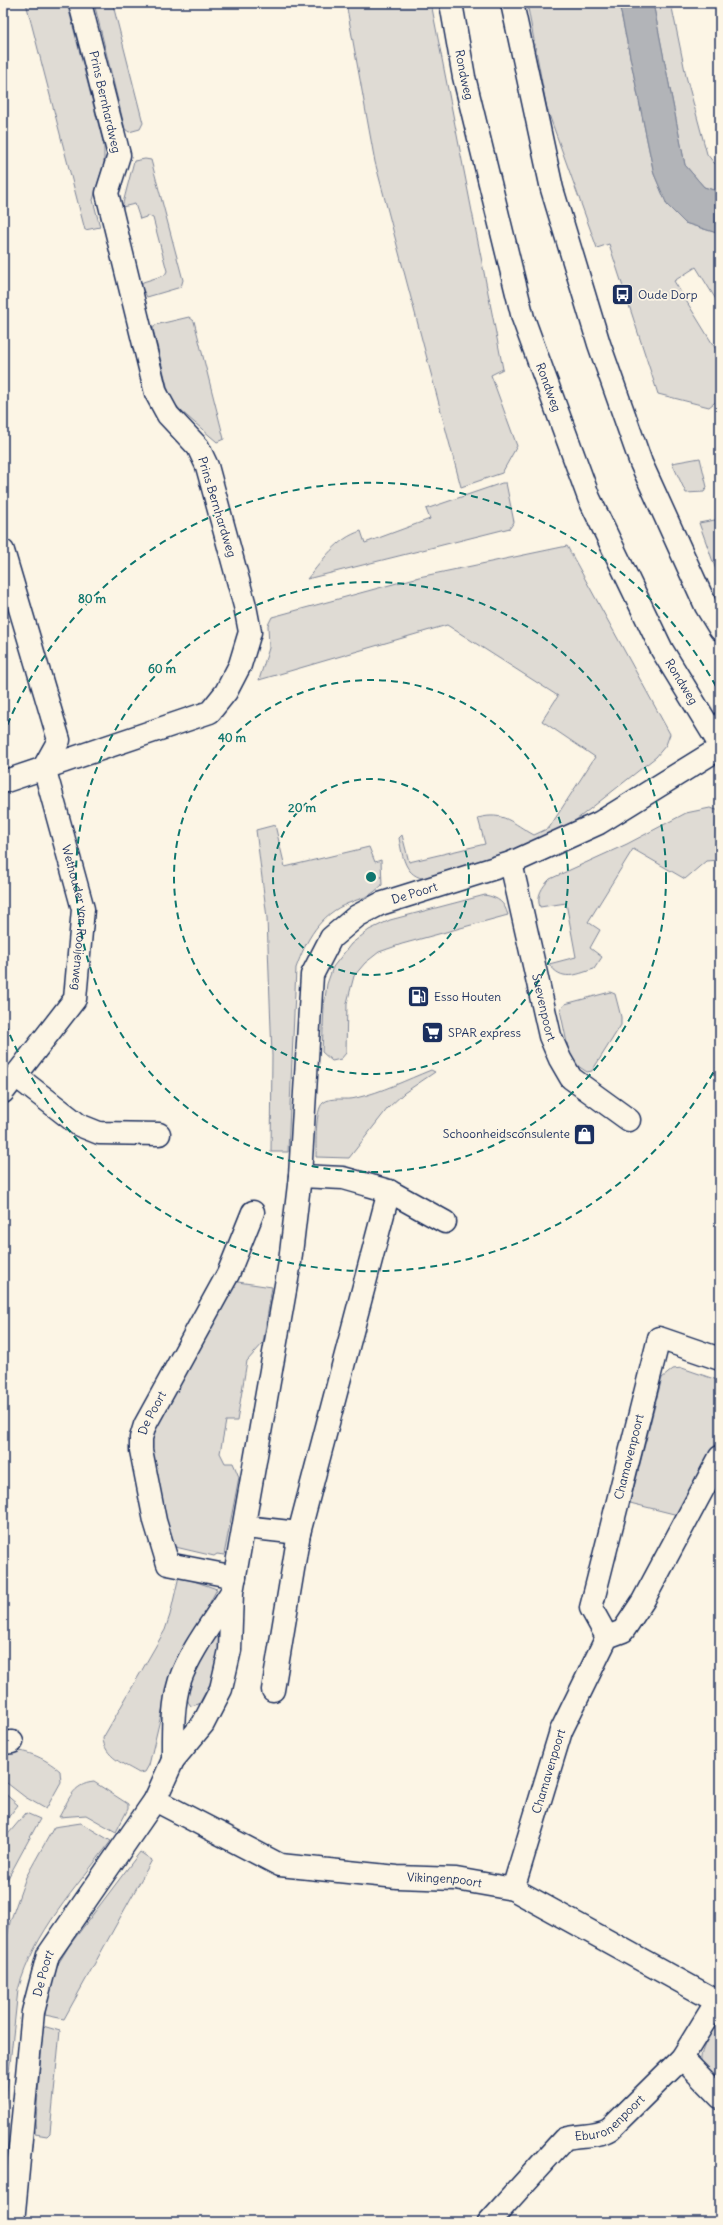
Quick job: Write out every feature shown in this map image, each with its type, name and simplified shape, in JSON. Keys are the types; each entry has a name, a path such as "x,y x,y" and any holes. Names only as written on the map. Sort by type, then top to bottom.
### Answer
{"street":[{"name":"Prins Bernhardweg","path":"3,782 210,712 226,692 240,666 250,632 245,606 207,466 198,447 168,415 156,393 107,193 119,155 80,3"},
{"name":"Rondweg","path":"451,3 464,77 523,318 589,498 662,650 720,746"},
{"path":"512,3 552,189 599,344 641,464 706,606 720,629"},
{"path":"3,551 59,740 44,767"},
{"name":"De Poort","path":"13,2222 33,2012 48,1954 155,1800 173,1760 203,1724 221,1689 230,1650 234,1584 290,1262 300,1176 312,975 331,938 357,916 380,904 511,863 599,823 720,746"},
{"name":"Wethouder van Rooijenweg","path":"44,767 83,909 75,999 10,1084 79,1125 99,1133 159,1134"},
{"name":"Suevenpoort","path":"511,863 550,1036 560,1059 571,1078 629,1120"},
{"path":"300,1176 343,1178 389,1192 445,1222"},
{"path":"273,1690 299,1533 389,1192"},
{"name":"De Poort","path":"234,1584 168,1564 155,1520 141,1450 141,1438 144,1425 228,1274 253,1212"},
{"name":"Chamavenpoort","path":"513,1889 561,1731 606,1637 591,1608 659,1338 720,1359"},
{"path":"606,1637 623,1631 643,1602 720,1457"},
{"path":"245,1527 299,1533"},
{"name":"De Poort","path":"173,1760 174,1708 180,1680 192,1656 234,1584"},
{"name":"Vikingenpoort","path":"155,1800 280,1865 397,1877 456,1879 513,1889 719,2002"},
{"name":"Eburonenpoort","path":"489,2222 564,2139 572,2136 597,2135 610,2129 682,2058 719,2002"},
{"path":"682,2058 720,2097"}],"shaded area":[{"path":"26,3 67,3 104,146 104,163 93,200 100,227 85,230"},
{"path":"94,3 112,3 113,5 143,123 140,129 129,132 125,129"},
{"path":"346,3 431,3 503,369 491,375 517,446 502,473 461,487 375,162"},
{"path":"527,3 619,3 654,174 667,204 685,223 720,234 720,306 696,267 674,281 720,356 720,394 718,400 709,407 658,394 609,244 597,248 547,109"},
{"path":"619,3 653,3 685,165 704,187 720,192 720,234 685,223 667,205 654,174"},
{"path":"653,3 671,3 686,76 707,154 714,163 720,165 720,192 704,187 685,165"},
{"path":"145,159 151,160 183,280 181,287 147,297 141,286 143,282 165,275 167,271 153,218 149,216 140,219 135,204 122,207 134,161"},
{"path":"189,317 194,321 224,439 217,442 181,411 170,398 153,329 155,325"},
{"path":"700,458 707,487 704,492 686,493 672,463"},
{"path":"502,483 506,483 514,522 510,528 307,579 337,544 352,535 361,531 365,543 430,519 426,509"},
{"path":"720,519 720,581 699,523"},
{"path":"567,546 670,734 666,745 656,757 557,835 536,846 432,879 416,876 407,867 404,861 399,838 402,835 409,862 485,844 478,818 487,816 508,819 534,835 549,828 595,757 542,721 558,696 447,625 259,680 269,648 268,625 272,617 419,577"},
{"path":"710,808 720,811 720,860 706,861 685,879 633,849 588,922 600,930 590,948 602,957 594,969 575,975 564,975 554,970 549,964 576,957 566,903 540,907 539,895 544,885 550,879 627,844 686,813"},
{"path":"275,825 285,867 369,847 375,862 381,860 382,885 369,895 339,908 322,921 315,929 304,948 296,968 288,1152 271,1152 272,1056 267,918 256,830"},
{"path":"485,895 500,901 505,907 508,915 402,944 379,952 365,963 354,976 347,1003 346,1053 341,1059 332,1061 322,1052 324,1006 327,984 333,967 351,944 369,930 390,920"},
{"path":"610,992 615,994 621,1017 621,1025 592,1071 587,1072 575,1064 570,1057 560,1010 565,1004"},
{"path":"431,1070 435,1072 404,1093 388,1108 349,1158 316,1157 317,1120 320,1107 323,1103 334,1099 352,1099 366,1095 385,1089"},
{"path":"231,1281 272,1287 263,1343 247,1361 237,1421 226,1421 220,1453 225,1463 233,1463 239,1477 224,1555 217,1554 214,1556 171,1546 147,1451 153,1424"},
{"path":"682,1368 720,1381 720,1437 678,1515 630,1503 662,1378 673,1369"},
{"path":"179,1576 217,1589 170,1678 149,1765 145,1772 139,1773 121,1763 111,1755 104,1745 103,1738 165,1630"},
{"path":"218,1637 222,1640 214,1677 199,1704 191,1706 187,1699 189,1682 198,1663 213,1640"},
{"path":"3,1750 19,1751 33,1755 54,1766 60,1771 61,1782 46,1809 25,1797 3,1780"},
{"path":"94,1782 128,1804 128,1809 116,1832 86,1815 59,1817 76,1789 87,1783"},
{"path":"3,1792 18,1805 3,1824"},
{"path":"26,1813 40,1819 7,1880 3,1894 3,1840"},
{"path":"81,1823 111,1841 57,1911 34,1949 25,1969 18,1990 3,2128 3,1971 5,1948 10,1922 26,1877 54,1827"},
{"path":"140,1852 152,1860 64,2019 45,2015 47,1997 58,1964 69,1946"},
{"path":"43,2026 60,2031 50,2133 47,2136 35,2134"},
{"path":"720,2027 720,2086 706,2072 701,2061 701,2055 712,2030"}],"place":[{"name":"Oude Dorp","path":"623,295"},
{"name":"Esso Houten","path":"418,997"},
{"name":"SPAR express","path":"433,1033"},
{"name":"Schoonheidsconsulente","path":"585,1134"}]}
